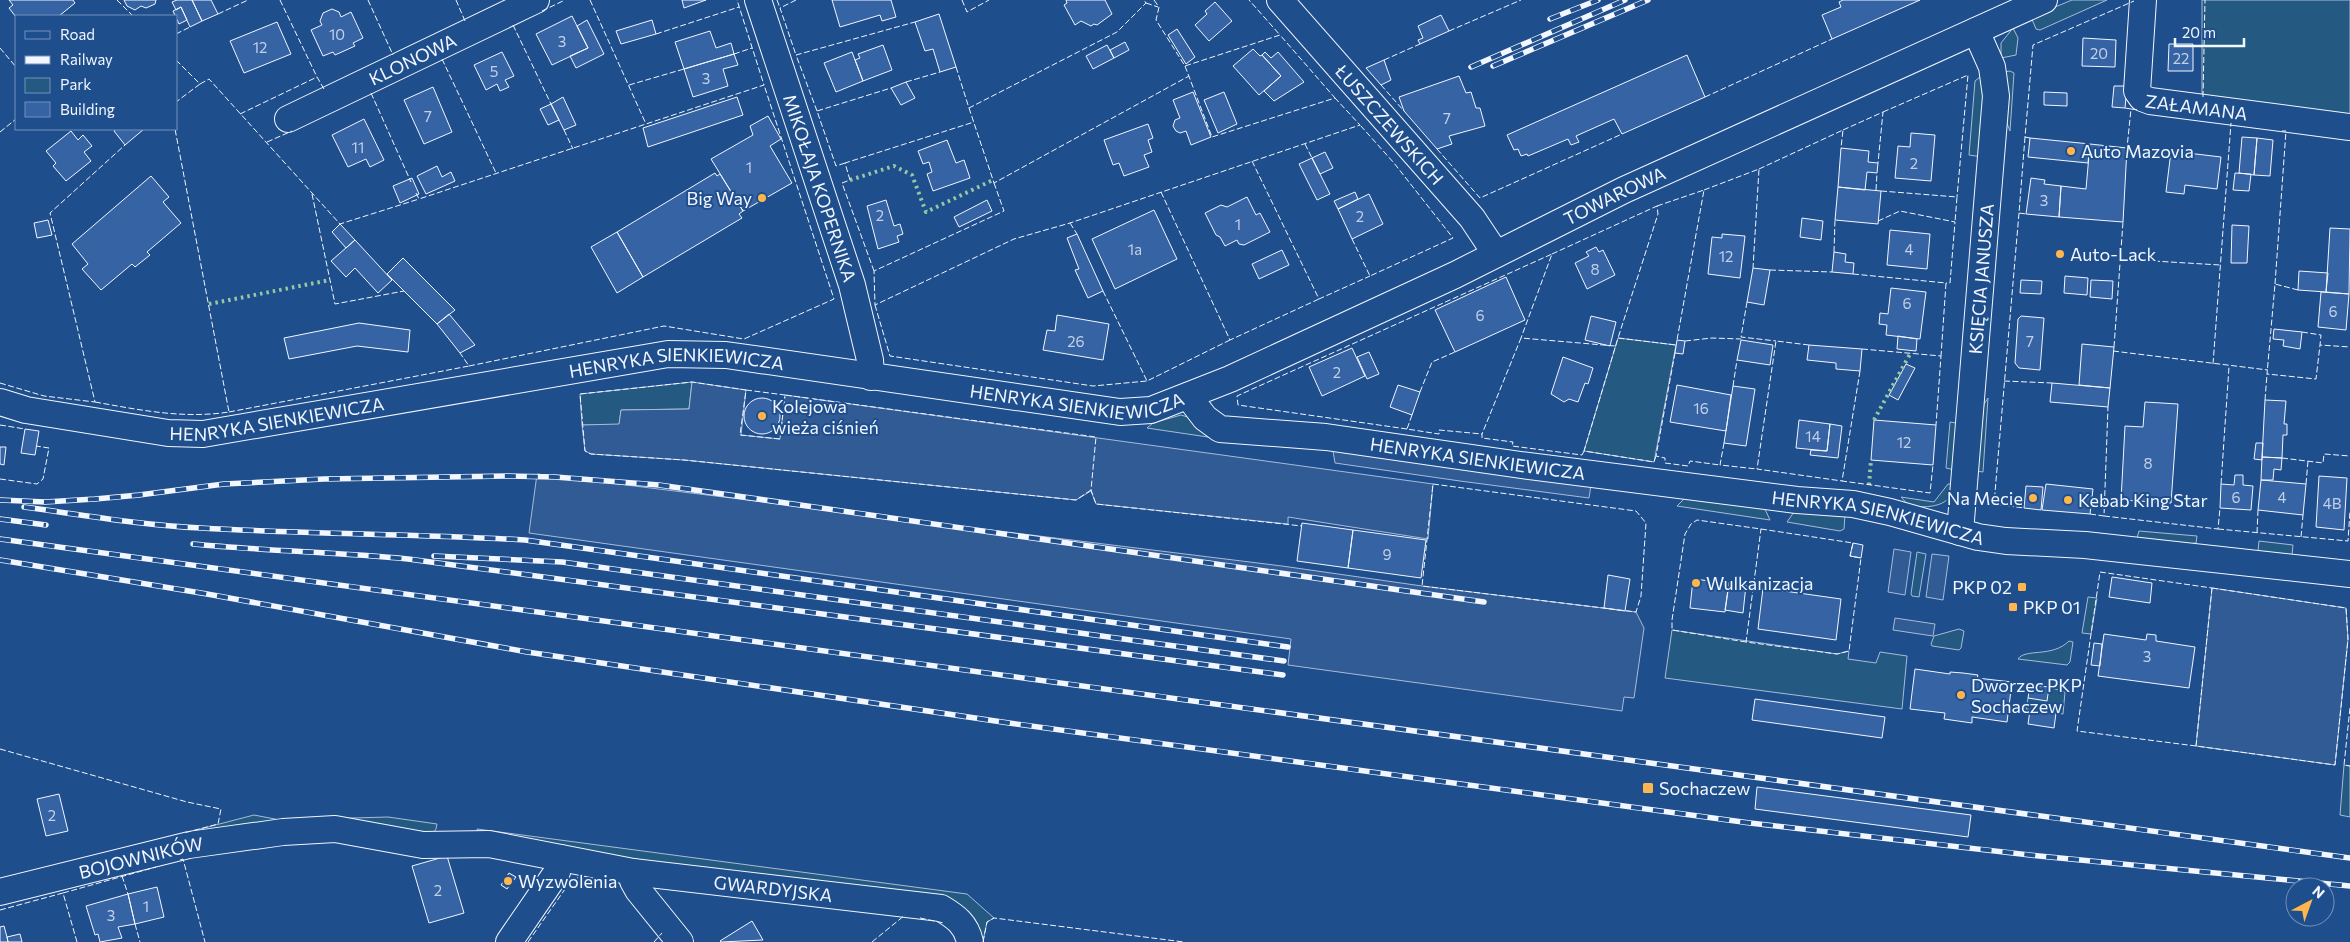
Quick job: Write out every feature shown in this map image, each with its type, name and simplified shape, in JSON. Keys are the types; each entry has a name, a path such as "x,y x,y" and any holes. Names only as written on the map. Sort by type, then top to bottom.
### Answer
{"street":[{"name":"KLONOWA","path":"288,119 536,0"},
{"name":"MIKOŁAJA KOPERNIKA","path":"758,0 852,285 870,360 871,377"},
{"name":"ŁUSZCZEWSKICH","path":"1280,0 1472,218 1496,254"},
{"name":"TOWAROWA","path":"1188,396 1401,300 1624,190 2044,0"},
{"name":"ZAŁAMANA","path":"2143,0 2137,91 2142,98 2150,101 2350,127"},
{"name":"KSIĘCIA JANUSZA","path":"1960,532 1996,96 1992,67 1976,31"},
{"name":"HENRYKA SIENKIEWICZA","path":"0,402 26,410 168,434 203,434 668,354 726,356 1120,412 1151,410 1188,396 1205,418 1220,430 1326,437 1521,465 1797,500 1853,504 1890,512 1960,532 2006,541 2070,545 2350,574"},
{"name":"BOJOWNIKÓW","path":"0,892 189,845 282,832 335,829 423,845 489,844 560,858"},
{"name":"GWARDYJSKA","path":"560,858 633,872 941,908 956,917 967,930 970,942"},
{"path":"510,942 557,872 560,858"},
{"path":"633,872 633,881 638,890 680,942"}],"green space":[{"path":"2072,0 2107,0 2040,30 2036,29 2031,17"},
{"path":"2202,0 2350,0 2350,115 2202,97"},
{"path":"2013,28 2018,38 2016,55 2001,58 2001,43"},
{"path":"2010,71 2014,73 2010,131 2006,121 2004,72"},
{"path":"1980,77 1983,82 1982,157 1969,155 1975,81"},
{"path":"1618,338 1676,345 1654,462 1584,451"},
{"path":"692,382 689,409 621,410 619,425 582,425 580,394"},
{"path":"1988,398 1983,472 1976,471 1984,404"},
{"path":"1181,415 1191,418 1228,440 1147,428 1153,423"},
{"path":"1950,422 1956,423 1955,470 1946,468"},
{"path":"1948,484 1954,484 1953,492 1949,498 1938,505 1909,506 1901,497 1934,502"},
{"path":"1686,497 1764,507 1770,520 1677,506"},
{"path":"1794,512 1845,515 1844,529 1840,531 1787,522"},
{"path":"2139,531 2197,536 2196,543 2188,544 2137,538"},
{"path":"2259,541 2293,545 2292,555 2258,551"},
{"path":"1917,552 1926,554 1919,597 1912,596 1911,594"},
{"path":"2088,597 2097,598 2091,634 2082,633"},
{"path":"1959,629 1964,631 1959,650 1932,646 1934,636"},
{"path":"1672,630 1837,654 1849,651 1848,659 1876,663 1880,652 1907,656 1902,709 1665,678"},
{"path":"2069,641 2073,642 2070,662 2067,665 2018,659 2027,654 2055,649"},
{"path":"2049,687 2065,692 2063,714 2026,709 2028,698"},
{"path":"2344,765 2350,766 2350,817 2340,815"},
{"path":"254,815 280,820 388,817 437,824 431,836 181,834"},
{"path":"477,829 967,894 994,918 987,922 983,941 970,918 738,876 478,834"}],"shaded area":[{"path":"692,382 746,390 741,435 780,439 785,395 1433,484 1428,539 1288,517 1288,524 1096,504 1091,491 1076,500 684,460 591,454 585,451 582,425 619,424 621,410 689,409"},
{"path":"1333,451 1591,485 1589,498 1335,463"},
{"path":"537,474 1282,566 1422,586 1636,612 1644,628 1634,698 1624,697 1622,711 1288,665 1291,639 529,533"},
{"path":"1894,549 1911,552 1905,595 1888,592"},
{"path":"1932,554 1949,556 1943,600 1926,597"},
{"path":"2212,588 2346,608 2348,639 2335,765 2196,746"},
{"path":"1895,618 1935,624 1933,636 1893,630"}],"building":[{"path":"9,0 73,0 75,3 60,15 15,16 9,8 13,5"},
{"path":"124,0 156,0 155,4 146,8 141,6 135,10 127,6"},
{"path":"192,0 202,21 190,27 181,7 176,10 172,2"},
{"path":"192,0 211,0 218,14 202,21"},
{"path":"682,0 706,0 684,8"},
{"path":"832,0 891,0 896,17 882,21 880,15 840,27"},
{"path":"1066,0 1105,0 1112,14 1097,25 1091,26 1081,21 1075,25 1064,5 1067,3"},
{"path":"1843,0 1920,0 1832,39 1822,15 1841,7 1839,2"},
{"path":"1215,2 1232,21 1209,41 1195,25 1207,14 1205,11"},
{"path":"181,7 187,20 179,24 178,15 175,15 173,11"},
{"path":"332,9 339,12 341,17 351,12 363,38 353,43 355,46 335,55 333,52 323,56 311,30 322,25 320,21 323,13"},
{"path":"939,14 956,67 940,72 933,49 925,51 915,22"},
{"path":"1441,15 1449,31 1420,44 1418,40 1423,38 1418,26"},
{"path":"572,16 588,48 552,65 536,34"},
{"path":"587,20 604,54 576,68 570,56 588,48 577,26"},
{"path":"652,20 656,34 621,44 616,31"},
{"path":"277,22 291,54 244,73 230,41"},
{"path":"1177,29 1195,57 1186,64 1168,35"},
{"path":"710,31 716,48 731,43 734,54 684,69 675,42"},
{"path":"2083,38 2116,40 2115,67 2082,66"},
{"path":"1125,42 1129,50 1114,58 1110,50"},
{"path":"2169,44 2193,44 2193,71 2168,71"},
{"path":"883,45 892,70 863,81 855,60 860,58 858,54"},
{"path":"1107,45 1114,58 1093,69 1086,56"},
{"path":"1253,49 1260,56 1262,55 1281,76 1259,95 1233,66"},
{"path":"502,52 514,76 505,80 509,87 500,91 497,84 486,90 474,65"},
{"path":"852,52 863,81 836,92 824,63"},
{"path":"1265,52 1271,58 1278,52 1304,82 1274,101 1264,91 1281,76 1262,55"},
{"path":"734,54 738,65 723,69 728,86 693,97 684,69"},
{"path":"1687,55 1705,97 1622,134 1614,119 1576,136 1579,142 1571,145 1568,139 1528,156 1527,154 1521,156 1518,149 1514,150 1507,135"},
{"path":"1384,60 1391,80 1381,85 1366,68"},
{"path":"1459,76 1466,93 1471,92 1476,108 1480,108 1485,126 1449,136 1452,144 1437,149 1404,111 1399,97"},
{"path":"906,82 915,98 901,105 891,88"},
{"path":"2114,86 2127,86 2125,108 2112,107"},
{"path":"433,87 452,132 424,144 404,100"},
{"path":"1193,92 1211,137 1191,145 1186,131 1180,133 1173,126 1175,120 1180,118 1173,100"},
{"path":"1224,92 1237,124 1218,133 1204,100"},
{"path":"2044,92 2067,93 2067,106 2044,105"},
{"path":"563,97 576,125 564,130 551,104"},
{"path":"737,97 743,115 648,147 643,128"},
{"path":"551,104 559,120 548,125 540,109"},
{"path":"768,116 781,139 770,146 792,183 743,211 711,159 753,135 750,126"},
{"path":"364,119 384,160 370,167 366,159 348,167 332,135"},
{"path":"1148,124 1153,138 1148,140 1152,152 1144,155 1149,167 1124,176 1119,163 1113,165 1104,140"},
{"path":"115,130 143,130 125,145"},
{"path":"71,131 78,140 83,135 92,146 84,152 91,161 66,181 53,166 56,163 46,151"},
{"path":"1911,133 1935,135 1931,181 1895,178 1898,146 1910,147"},
{"path":"2242,137 2257,138 2254,175 2239,173"},
{"path":"2030,138 2090,144 2088,163 2028,157"},
{"path":"2257,138 2273,140 2270,176 2254,175"},
{"path":"947,140 956,163 964,160 970,178 933,191 927,174 932,172 929,162 923,164 918,151"},
{"path":"2090,144 2127,148 2123,222 2059,217 2061,186 2086,189"},
{"path":"1841,148 1869,151 1868,162 1878,163 1877,173 1867,172 1865,190 1838,187"},
{"path":"2171,151 2221,157 2217,189 2185,185 2184,194 2166,192"},
{"path":"1325,152 1333,168 1320,174 1312,158"},
{"path":"1312,158 1330,194 1317,200 1299,164"},
{"path":"437,166 442,177 451,172 455,181 426,194 417,176"},
{"path":"715,173 717,176 720,174 743,211 739,214 742,218 643,277 617,232"},
{"path":"2235,173 2251,174 2249,191 2233,190"},
{"path":"151,176 169,197 163,202 181,223 147,252 150,255 135,267 132,264 101,290 82,269 88,264 72,244"},
{"path":"412,178 419,194 400,203 393,186"},
{"path":"2031,178 2045,180 2044,184 2061,186 2059,217 2026,214"},
{"path":"1838,187 1881,191 1878,224 1835,220"},
{"path":"1355,192 1358,199 1338,209 1334,201"},
{"path":"1369,194 1383,224 1352,239 1338,209"},
{"path":"1247,197 1256,215 1260,213 1270,232 1244,245 1239,244 1237,240 1225,246 1220,237 1216,235 1205,213 1221,205 1227,207"},
{"path":"886,200 894,226 900,224 903,234 897,236 899,242 878,249 867,206"},
{"path":"987,200 992,211 959,227 954,217"},
{"path":"1154,210 1177,259 1115,289 1092,239"},
{"path":"1802,218 1823,221 1821,240 1800,237"},
{"path":"48,220 52,235 37,238 34,223"},
{"path":"340,224 355,240 346,248 332,232"},
{"path":"2232,225 2249,226 2247,263 2231,263"},
{"path":"2330,228 2350,229 2349,294 2326,292"},
{"path":"1890,230 1930,234 1927,269 1887,265"},
{"path":"617,232 643,277 617,293 591,247"},
{"path":"1077,234 1103,291 1088,298 1075,270 1079,269 1067,238"},
{"path":"1722,234 1745,236 1740,278 1708,274 1712,237 1722,238"},
{"path":"355,240 392,280 378,293 355,268 346,277 331,261"},
{"path":"1596,247 1599,252 1603,250 1615,275 1587,289 1575,263 1589,256 1586,252"},
{"path":"1282,250 1289,265 1259,279 1252,264"},
{"path":"1834,252 1846,254 1845,262 1854,263 1853,274 1832,272"},
{"path":"403,258 455,310 437,324 387,274"},
{"path":"1753,268 1770,270 1764,305 1747,302"},
{"path":"2299,271 2328,273 2326,292 2298,290"},
{"path":"2065,276 2088,278 2087,295 2064,293"},
{"path":"1506,277 1525,320 1455,352 1435,310"},
{"path":"2021,280 2042,281 2041,294 2020,293"},
{"path":"2091,280 2113,281 2112,299 2090,297"},
{"path":"1891,288 1926,292 1920,339 1886,335 1887,325 1879,324 1880,313 1888,314"},
{"path":"2321,292 2349,294 2346,330 2318,327"},
{"path":"449,314 475,345 460,353 437,324"},
{"path":"1057,315 1109,324 1103,360 1043,350 1047,330 1055,331"},
{"path":"1591,316 1616,322 1610,346 1585,340"},
{"path":"2021,316 2044,318 2040,370 2019,368 2015,363 2018,319"},
{"path":"359,323 410,330 408,352 357,346 289,359 284,338"},
{"path":"2274,329 2302,332 2300,349 2283,346 2284,340 2273,339"},
{"path":"1898,336 1917,339 1916,351 1897,349"},
{"path":"1677,340 1685,341 1683,354 1675,353"},
{"path":"1741,340 1773,345 1770,365 1737,360"},
{"path":"2082,344 2114,347 2110,388 2079,385"},
{"path":"1809,345 1862,349 1860,371 1836,369 1836,363 1807,360"},
{"path":"1352,348 1365,376 1322,396 1309,367"},
{"path":"1369,352 1379,374 1367,379 1357,357"},
{"path":"1563,357 1593,368 1588,384 1585,383 1578,402 1569,399 1564,402 1551,394"},
{"path":"1906,364 1915,368 1898,400 1889,395"},
{"path":"2052,383 2110,388 2108,407 2050,402"},
{"path":"1398,385 1420,392 1412,415 1390,407"},
{"path":"1677,385 1731,395 1726,431 1670,422"},
{"path":"1733,386 1755,389 1746,446 1724,443"},
{"name":"Kolejowa wieża ciśnień","path":"762,398 775,403 780,416 775,429 762,434 749,429 744,416 749,403"},
{"path":"2265,400 2286,401 2284,424 2287,424 2287,435 2283,435 2282,458 2262,457"},
{"path":"2145,402 2178,404 2171,503 2121,500 2125,426 2143,427"},
{"path":"1799,420 1830,424 1827,451 1796,448"},
{"path":"1874,420 1936,425 1933,465 1871,460"},
{"path":"1830,424 1842,426 1838,458 1810,455 1811,450 1827,451"},
{"path":"25,429 39,431 35,455 21,453"},
{"path":"2256,443 2263,443 2262,460 2254,459"},
{"path":"0,447 6,447 4,465 0,464"},
{"path":"2262,457 2282,458 2281,470 2274,469 2273,480 2261,480"},
{"path":"2235,475 2243,475 2243,485 2253,486 2251,510 2220,508 2221,484 2234,485"},
{"path":"2319,476 2347,478 2344,530 2316,527"},
{"path":"2261,480 2306,484 2303,515 2258,510"},
{"name":"Kebab King Star","path":"2046,484 2093,489 2090,514 2042,510"},
{"name":"Na Mecie","path":"2026,486 2043,487 2041,510 2024,508"},
{"path":"1302,523 1353,530 1348,568 1297,561"},
{"path":"1353,530 1426,540 1421,578 1348,568"},
{"path":"1853,543 1863,545 1861,558 1850,556"},
{"path":"1608,575 1630,579 1625,611 1604,608"},
{"path":"2112,577 2152,583 2150,603 2109,597"},
{"path":"1693,579 1729,583 1725,612 1690,608"},
{"path":"1729,583 1746,585 1743,613 1725,610"},
{"path":"1763,588 1841,599 1836,640 1758,629"},
{"path":"2104,634 2146,640 2147,634 2156,635 2156,641 2195,647 2189,688 2098,676"},
{"path":"2094,643 2102,644 2100,666 2091,665"},
{"name":"Dworzec PKP Sochaczew","path":"1915,669 1950,674 1950,672 1978,675 1977,678 2012,682 2007,722 1972,717 1972,723 1944,719 1945,713 1910,709"},
{"path":"2030,685 2049,687 2047,701 2028,698"},
{"path":"1755,699 1885,717 1882,738 1752,720"},
{"path":"2030,710 2056,713 2054,728 2028,724"},
{"path":"1757,787 1971,815 1968,837 1755,809"},
{"path":"59,794 68,831 46,836 37,799"},
{"path":"447,856 464,913 429,923 412,866"},
{"name":"Wyzwolenia","path":"509,873 516,877 507,889 501,885"},
{"path":"157,887 164,917 135,924 128,894"},
{"path":"128,894 135,924 118,927 122,938 100,942 98,934 95,935 86,906"},
{"path":"752,921 763,940 720,941"},
{"path":"4,926 8,942 0,942 0,927"},
{"path":"20,934 22,942 8,942 7,937"}],"railway":[{"path":"1550,19 1598,0"},
{"path":"1471,67 1625,0"},
{"path":"1493,66 1648,0"},
{"path":"0,500 45,502 95,499 224,484 324,479 555,477 659,485 1484,602"},
{"path":"24,507 179,527 525,540 1288,647"},
{"path":"0,519 46,525"},
{"path":"0,539 2350,858"},
{"path":"193,544 408,559 1283,675"},
{"path":"434,556 562,562 1284,661"},
{"path":"0,560 207,594 527,652 1009,723 1750,823 2039,856 2350,886"}],"hedge":[{"path":"850,180 894,166 912,175 926,212 993,180"},
{"path":"209,304 330,280"},
{"path":"1874,420 1910,354"},
{"path":"1869,485 1871,460"}],"fence":[{"path":"117,0 132,15"},
{"path":"218,14 248,0"},
{"path":"280,0 317,77"},
{"path":"368,0 393,55"},
{"path":"456,0 465,21"},
{"path":"542,11 565,0"},
{"path":"590,0 646,124"},
{"path":"416,193 419,199 764,85 737,0"},
{"path":"777,0 780,8"},
{"path":"796,0 780,8 796,55"},
{"path":"962,0 967,12 989,0"},
{"path":"956,67 969,108 1117,32 1146,3 1144,0"},
{"path":"1154,0 1159,7 1156,20 1185,66 1280,35 1249,0"},
{"path":"1449,31 1521,0"},
{"path":"2203,97 2205,0"},
{"path":"2030,138 2025,137 2033,45 2134,1"},
{"path":"1146,3 1158,7"},
{"path":"656,34 739,7"},
{"path":"817,111 796,55 915,22"},
{"path":"513,25 551,104"},
{"path":"178,33 190,27"},
{"path":"1185,66 1212,137 1335,98 1280,35"},
{"path":"1705,97 1832,39"},
{"path":"1384,60 1420,44"},
{"path":"0,48 15,66"},
{"path":"734,54 752,48"},
{"path":"442,59 496,173"},
{"path":"178,62 200,84 178,100"},
{"path":"629,85 684,69"},
{"path":"906,82 940,72"},
{"path":"1883,112 1968,75 1957,197"},
{"path":"969,108 994,183 1189,76"},
{"path":"240,114 317,77 324,89"},
{"path":"200,84 209,79 340,224 419,199"},
{"path":"469,366 664,326 744,339 834,299 764,85"},
{"path":"1381,85 1404,111"},
{"path":"845,163 836,166 817,111 891,88"},
{"path":"371,93 411,182"},
{"path":"994,183 1004,211 874,271 875,305 1014,239 1070,223 1360,125 1335,98"},
{"path":"2125,108 2131,109 2127,148"},
{"path":"2131,109 2139,110"},
{"path":"1843,130 1883,112 1878,163"},
{"path":"0,132 15,120"},
{"path":"874,271 842,183 850,180 845,163 974,122"},
{"path":"2213,364 2231,123"},
{"path":"1352,239 1370,276 1453,238 1394,163 1360,125"},
{"path":"95,402 145,411 178,414 195,415 229,412 175,130"},
{"path":"564,130 573,149"},
{"path":"1759,169 1843,130 1841,148"},
{"path":"267,142 292,131"},
{"path":"2275,284 2286,131 2282,131"},
{"path":"1437,149 1480,198 1622,134"},
{"path":"2025,137 2019,213 2026,214"},
{"path":"1305,144 1312,158"},
{"path":"0,383 44,396 95,402 50,213 125,145"},
{"path":"1252,161 1319,299 1370,276"},
{"path":"1704,190 1759,169 1753,268"},
{"path":"1876,190 1877,173"},
{"path":"1657,206 1704,190 1677,340"},
{"path":"1881,191 1957,197 1955,222"},
{"path":"1161,192 1230,340 1319,299"},
{"path":"312,194 335,304 404,291"},
{"path":"1552,254 1657,206 1658,214 1618,338"},
{"path":"1878,221 1900,211 1955,222 1950,283 1946,283"},
{"path":"2019,213 1994,504 2024,508"},
{"path":"1834,252 1835,220"},
{"path":"2114,347 2123,222"},
{"path":"1070,223 1077,234"},
{"path":"1407,429 1238,405 1237,396 1552,254 1521,338"},
{"path":"2120,259 2220,265"},
{"path":"1770,270 1832,272"},
{"path":"1853,274 1946,283 1941,356"},
{"path":"2298,290 2275,284 2267,374 2316,379 2320,345"},
{"path":"1103,291 1147,381 1230,340"},
{"path":"1747,302 1741,337 1776,341"},
{"path":"875,305 890,356 1093,386 1147,381"},
{"path":"2302,332 2321,335 2320,345 2350,347"},
{"path":"1584,451 1582,455 1512,446 1513,442 1482,438 1482,434 1521,338 1615,346"},
{"path":"1656,456 1654,462 1584,451 1618,338 1676,345"},
{"path":"1685,341 1712,338 1741,339"},
{"path":"1809,345 1776,341 1757,469 1842,481"},
{"path":"1862,349 1941,356 1936,425"},
{"path":"2113,351 2268,370"},
{"path":"1420,392 1432,362 1455,352"},
{"path":"229,412 469,366 460,353"},
{"path":"1675,353 1656,456 1665,458 1665,463 1688,466 1690,461 1720,465"},
{"path":"1733,386 1737,360"},
{"path":"2221,484 2229,367"},
{"path":"1860,371 1842,481 1930,493 1933,465"},
{"path":"2265,400 2267,374"},
{"path":"2004,381 2052,383"},
{"path":"1091,490 1076,500 684,460 591,454 585,451 580,394 692,382 746,390 740,435 780,439 785,395 1096,437 1091,490 1096,504 1302,526"},
{"path":"746,390 785,395"},
{"path":"2090,514 2104,516 2108,407"},
{"path":"1412,415 1407,429 1439,434 1439,430 1482,434"},
{"path":"0,425 25,429"},
{"path":"1724,443 1720,465 1757,469"},
{"path":"0,479 37,484 43,479 49,448 36,446"},
{"path":"2282,458 2323,463 2324,454 2350,456"},
{"path":"2306,484 2308,461"},
{"path":"1433,484 1636,511 1646,523 1641,596 1636,612 1422,586 1433,484"},
{"path":"2104,516 2218,529 2220,508"},
{"path":"2257,533 2258,510"},
{"path":"2218,529 2348,541 2350,511"},
{"path":"2301,537 2303,515"},
{"path":"1746,642 1672,630 1672,620 1685,534 1691,524 1697,520 1761,529"},
{"path":"1761,529 1853,543 1850,556 1861,558 1849,651 1837,654 1746,642 1761,529"},
{"path":"2196,746 2077,731 2100,572 2212,588"},
{"path":"2212,588 2346,608 2348,639 2335,765 2196,746 2212,588"},
{"path":"2350,708 2344,765 2350,766"},
{"path":"0,749 187,802 221,809 218,824 184,833"},
{"path":"180,860 183,859 205,942"},
{"path":"77,942 63,893 156,867"},
{"path":"528,942 570,882 583,875"},
{"path":"122,876 128,894"},
{"path":"0,910 63,893"},
{"path":"872,942 905,915"},
{"path":"920,918 944,923"},
{"path":"983,942 987,922 994,918 1184,942"},
{"path":"135,924 140,942"},
{"path":"654,942 662,933"}],"place":[{"name":"Auto Mazovia","path":"2071,151"},
{"name":"Big Way","path":"762,198"},
{"name":"Auto-Lack","path":"2060,254"},
{"name":"Kolejowa wieża ciśnień","path":"762,416"},
{"name":"Na Mecie","path":"2033,498"},
{"name":"Kebab King Star","path":"2068,500"},
{"name":"Wulkanizacja","path":"1696,583"},
{"name":"PKP 02","path":"2022,587"},
{"name":"PKP 01","path":"2013,607"},
{"name":"Dworzec PKP Sochaczew","path":"1961,695"},
{"name":"Sochaczew","path":"1648,788"},
{"name":"Wyzwolenia","path":"508,881"}]}
